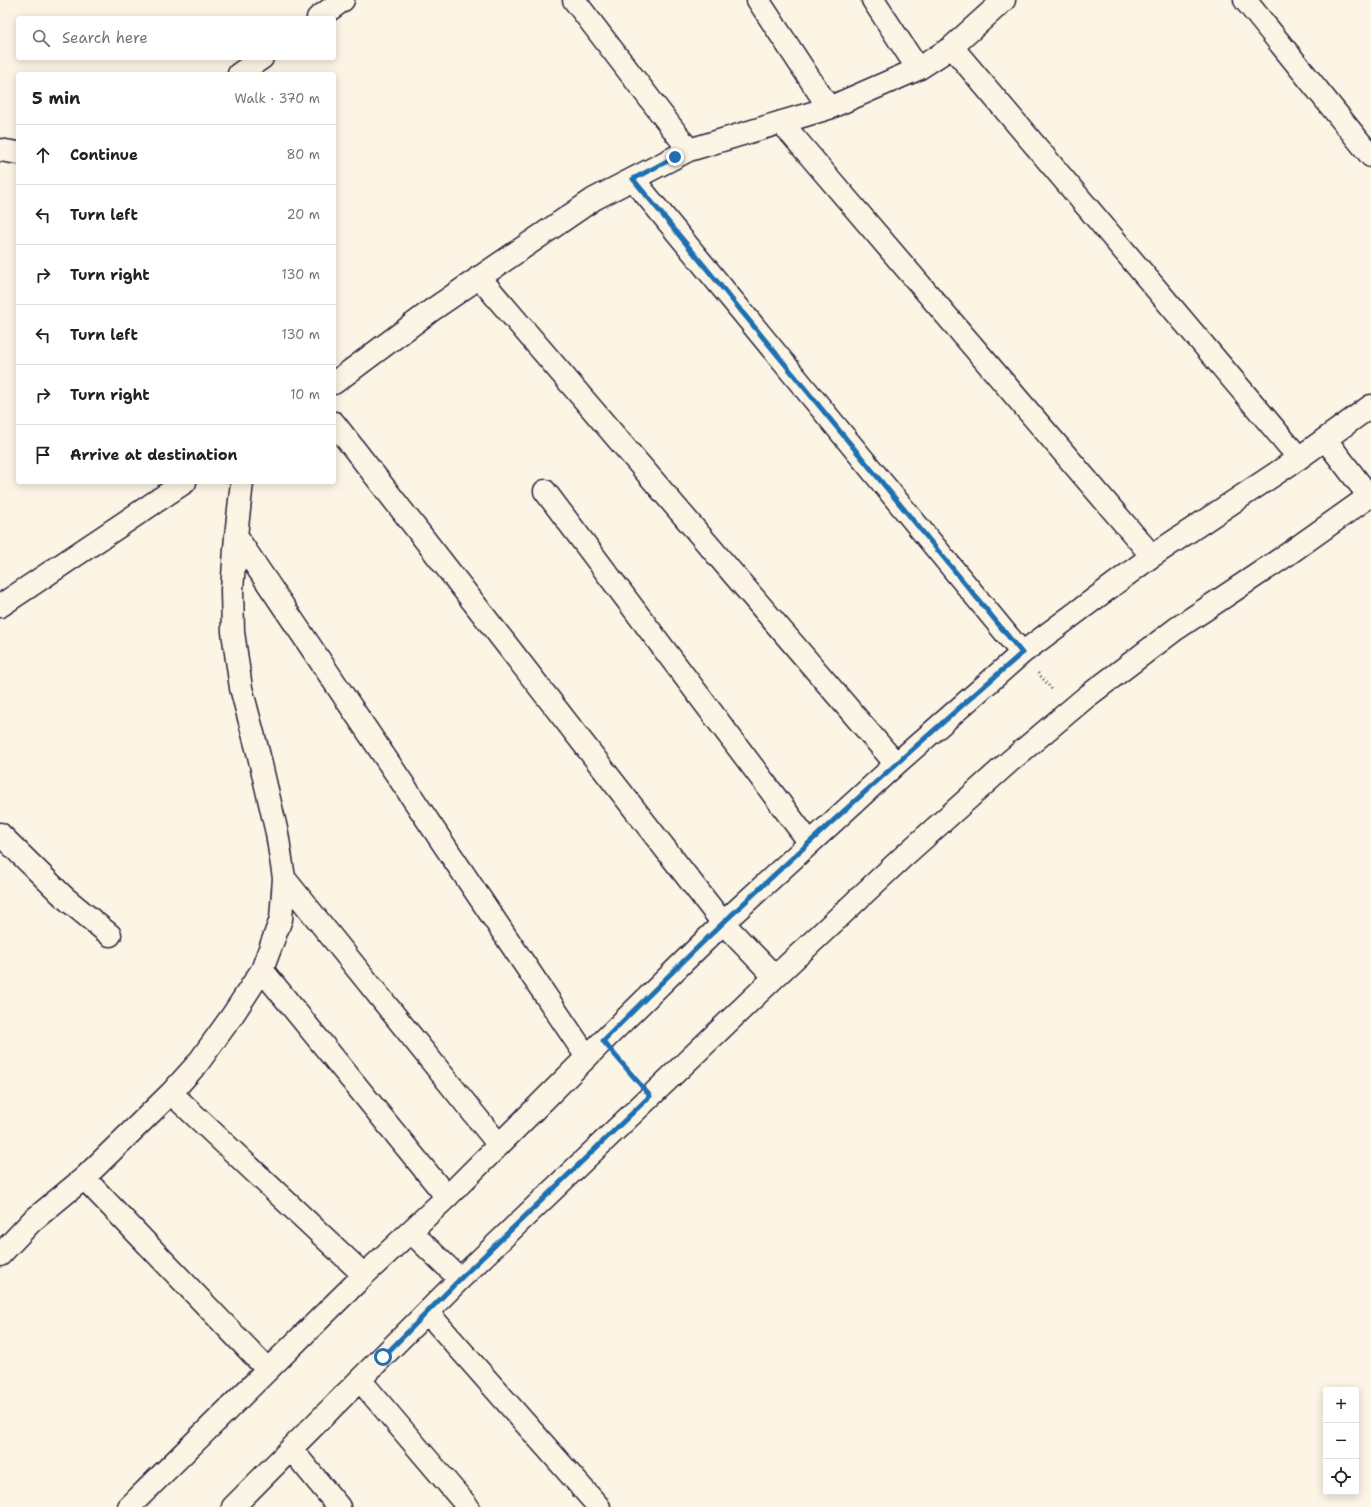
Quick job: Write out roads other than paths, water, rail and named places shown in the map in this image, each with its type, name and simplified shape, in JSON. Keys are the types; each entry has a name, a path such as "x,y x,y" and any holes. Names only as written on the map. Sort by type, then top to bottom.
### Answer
{"street":[{"path":"321,16 343,0"},
{"path":"574,0 689,150"},
{"path":"758,0 829,108"},
{"path":"873,0 918,70"},
{"path":"336,381 432,310 594,199 689,150 829,108 918,70 952,47 1004,0"},
{"path":"1245,0 1371,156"},
{"path":"952,47 1299,458"},
{"path":"242,72 259,60"},
{"path":"781,122 1152,556"},
{"path":"633,179 1022,653"},
{"path":"479,277 896,764"},
{"path":"129,1507 364,1275 447,1197 723,923 896,764 1022,653 1152,556 1299,458 1371,406"},
{"path":"336,426 723,923 774,977"},
{"path":"245,1502 291,1449 428,1313 460,1279 774,977 904,856 1009,762 1070,711 1176,629 1288,554 1370,496 1325,439"},
{"path":"0,606 182,484"},
{"path":"0,1254 32,1221 84,1178 171,1093 198,1063 232,1016 262,970 281,919 284,878 277,833 241,688 233,632 232,590 242,484"},
{"path":"546,491 810,843"},
{"path":"236,536 587,1057"},
{"path":"0,834 64,897 110,935"},
{"path":"284,878 499,1145"},
{"path":"262,970 447,1197"},
{"path":"171,1093 364,1275"},
{"path":"84,1178 268,1370"},
{"path":"411,1232 460,1279"},
{"path":"428,1313 599,1507"},
{"path":"360,1380 468,1507"},
{"path":"291,1449 340,1507"}]}
